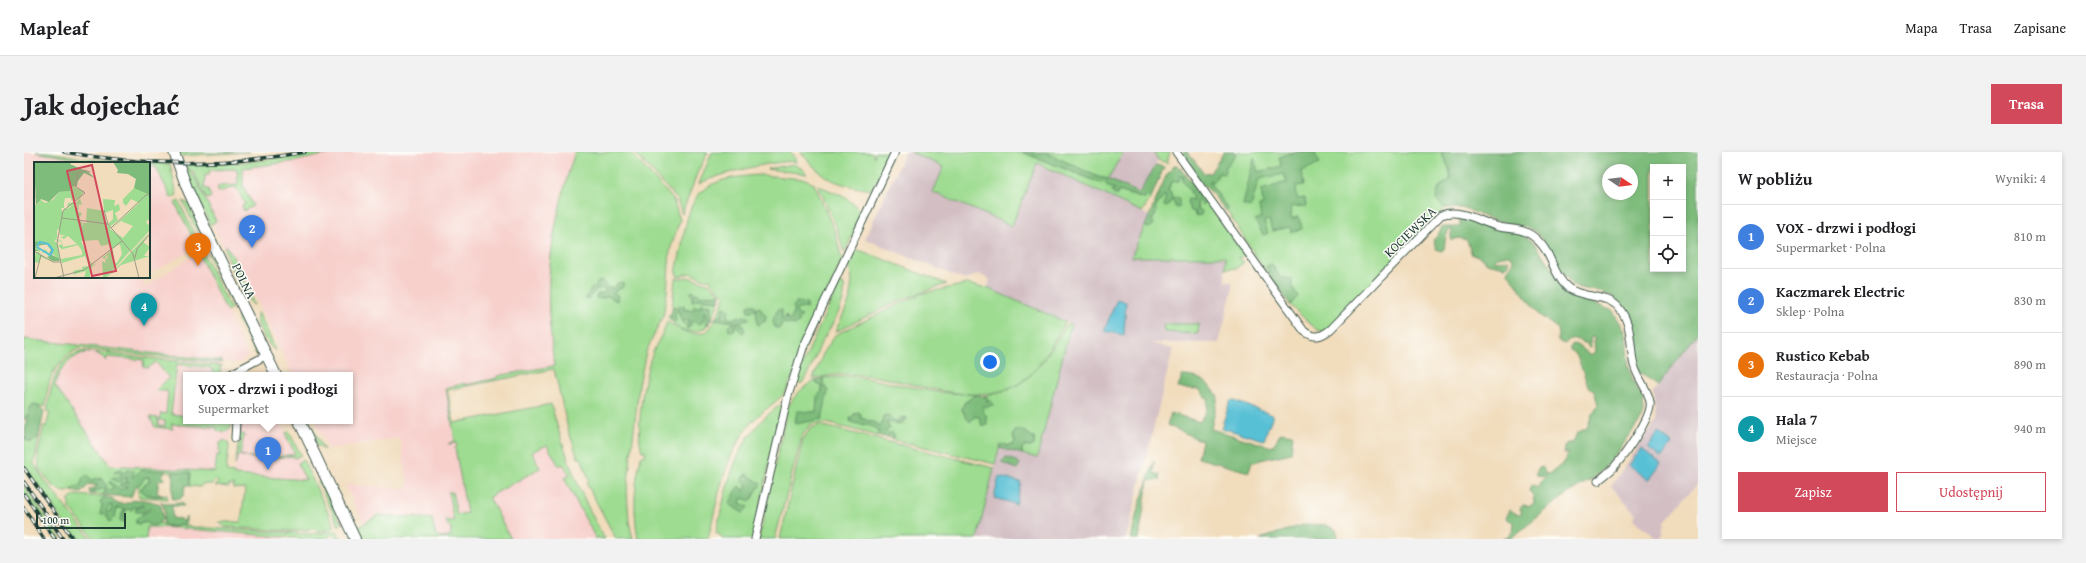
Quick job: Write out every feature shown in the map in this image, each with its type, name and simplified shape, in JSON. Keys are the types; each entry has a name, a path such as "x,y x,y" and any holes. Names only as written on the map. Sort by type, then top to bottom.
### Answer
{"street":[{"name":"POLNA","path":"174,152 187,188 210,240 275,372"},
{"path":"755,539 788,396 803,348 895,152"},
{"name":"KOCIEWSKA","path":"1176,152 1304,331 1313,336 1320,336 1331,328 1441,215 1449,212 1457,212 1499,227 1520,230 1533,237 1547,252 1566,286 1582,294 1604,299 1619,308 1628,327 1636,374 1650,401 1651,411 1646,421 1614,468 1598,481"},
{"path":"235,372 267,355"},
{"path":"235,438 236,424"},
{"path":"300,424 355,539"}],"shaded area":[{"path":"24,152 36,152 106,162 34,162 34,278 141,278 145,287 198,252 248,356 240,363 228,362 219,364 220,372 183,372 183,424 208,424 231,427 222,475 109,467 54,390 55,379 71,358 81,352 173,360 173,358 24,339"},
{"path":"337,152 576,152 561,194 551,260 549,313 554,369 447,391 454,423 551,404 560,439 580,494 605,539 372,539 345,484 409,489 400,438 328,449 316,424 353,424 353,372 292,372 257,300 218,237 189,169 264,164"},
{"path":"905,152 910,152 944,167 934,192 1011,226 1037,163 1150,216 1132,256 1225,257 1225,282 1232,282 1232,291 1219,343 1150,343 1173,349 1126,539 977,539 999,448 1037,457 1071,324 987,290 990,279 978,274 965,280 865,239"},
{"path":"1123,152 1154,152 1159,159 1139,193 1108,179"},
{"path":"150,166 157,167 196,248 150,273"},
{"path":"1698,334 1698,483 1665,521 1662,539 1658,539 1633,518 1636,514 1611,486 1656,422 1653,392"},
{"path":"241,424 281,424 310,482 233,476"},
{"path":"94,524 215,531 308,539 104,539"}],"green space":[{"path":"36,152 48,152 90,159 134,162 89,161"},
{"path":"178,152 218,153 250,152 180,156"},
{"path":"323,152 337,152 296,161 243,168 243,186 253,206 244,211 242,206 245,204 236,187 218,192 218,186 238,185 237,169 210,170 209,175 205,175 204,188 208,189 211,197 207,199 194,173 183,165 250,162"},
{"path":"575,152 630,152 673,199 680,220 670,250 667,292 663,316 646,352 639,385 627,491 629,522 633,539 616,539 588,486 587,482 589,480 581,458 578,458 568,429 554,369 447,390 454,423 551,404 561,439 580,490 605,539 600,539 599,537 596,539 564,478 570,475 563,464 559,466 547,445 532,452 540,468 489,497 511,539 363,539 359,532 360,526 378,515 432,519 435,533 439,537 446,538 451,535 451,528 444,520 454,521 448,492 452,492 457,515 467,513 455,448 457,446 456,443 448,444 455,441 446,388 465,383 465,385 497,378 497,376 554,366 549,314 549,273 551,252 563,192"},
{"path":"634,152 708,152 698,171 682,214 677,199"},
{"path":"712,152 790,152 798,162 778,162 748,168 718,176 699,184"},
{"path":"801,152 872,152 874,157 875,152 888,152 888,157 871,190 849,186 832,180 809,162"},
{"path":"910,152 1022,152 1101,183 1105,182 1118,191 1144,199 1146,196 1151,198 1142,212 1037,163 1012,226 933,192 944,167"},
{"path":"1022,152 1045,152 1098,177 1108,179 1139,193 1156,165 1164,167 1151,198 1146,196 1145,199 1119,191 1117,195 1114,195 1112,191 1115,189 1108,187 1105,182 1101,183"},
{"path":"1045,152 1123,152 1108,179 1098,177"},
{"path":"1154,152 1170,152 1167,163 1158,160"},
{"path":"1184,152 1187,152 1205,174 1210,173 1224,152 1234,152 1236,154 1225,168 1226,170 1224,174 1219,173 1214,181 1210,181 1228,209 1226,211 1206,186 1201,185 1191,170 1192,167 1183,155"},
{"path":"1234,152 1441,152 1449,168 1450,180 1439,187 1436,199 1445,208 1327,332 1317,330 1290,305 1298,296 1280,277 1272,264 1266,267 1276,281 1278,288 1258,260 1210,183 1210,181 1214,181 1219,173 1224,173 1226,171 1225,168 1236,154"},
{"path":"1295,152 1317,152 1315,154 1320,163 1302,171 1304,185 1296,186 1297,199 1305,198 1306,206 1290,207 1292,219 1299,216 1302,229 1291,232 1290,227 1272,231 1269,220 1264,221 1268,233 1263,235 1255,220 1261,218 1259,206 1263,205 1261,190 1287,182 1284,174 1259,179 1251,207 1243,205 1254,158 1258,172 1281,166 1279,157"},
{"path":"1441,152 1698,152 1698,333 1658,386 1638,371 1631,320 1621,303 1609,295 1572,285 1537,232 1528,228 1484,217 1465,208 1445,208 1436,200 1439,187 1450,180 1449,168"},
{"path":"150,163 170,164 177,195 171,198 156,167 150,166"},
{"path":"793,164 803,169 807,174 767,169"},
{"path":"1177,165 1196,187 1193,191 1205,203 1202,205 1198,200 1196,201 1197,209 1202,211 1201,215 1195,216 1196,212 1190,211 1187,202 1188,199 1193,200 1191,193 1182,180 1183,176 1180,176 1179,181 1171,182 1168,191 1171,193 1172,199 1177,197 1179,200 1179,207 1175,207 1174,201 1171,201 1167,207 1164,206 1166,195 1164,195 1155,208 1157,211 1152,220 1153,224 1149,228 1145,226 1166,176 1174,166"},
{"path":"187,168 195,178 216,221 210,225 185,169"},
{"path":"760,175 805,179 814,183 835,232 842,260 787,390 779,399 751,423 734,449 723,478 708,539 638,539 635,517 636,488 641,457 646,455 645,451 642,451 640,442 639,431 641,403 649,364 667,321 679,329 694,334 707,331 712,326 715,319 734,322 736,328 736,322 738,322 740,328 743,328 740,321 748,319 727,319 728,314 723,308 721,317 717,315 722,305 724,296 709,278 707,280 689,273 678,277 676,272 689,215 694,201 702,191 715,183 734,178"},
{"path":"1180,176 1183,176 1192,193 1195,216 1198,206 1195,201 1198,200 1199,196 1193,190 1196,187 1243,252 1244,256 1239,258 1244,262 1237,268 1225,269 1225,257 1131,257 1145,226 1149,228 1157,211 1155,209 1164,195 1166,195 1171,201 1179,200 1172,199 1168,191 1171,182"},
{"path":"818,185 844,197 856,206 859,211 861,218 844,253 837,229"},
{"path":"179,201 199,245 198,248 175,203"},
{"path":"183,201 189,204 200,229 197,231"},
{"path":"1460,218 1501,230 1515,231 1524,235 1535,244 1550,266 1559,285 1566,293 1613,311 1626,333 1628,362 1633,382 1643,399 1644,412 1642,418 1612,460 1592,479 1568,493 1510,539 1503,539 1513,532 1514,523 1506,518 1510,510 1517,514 1522,513 1520,509 1523,505 1530,506 1534,503 1533,495 1529,491 1531,485 1538,488 1540,482 1546,477 1536,476 1539,468 1543,467 1545,473 1550,474 1562,464 1569,453 1564,453 1564,447 1567,443 1573,443 1577,433 1587,428 1592,414 1598,405 1594,390 1589,388 1576,354 1570,351 1570,347 1575,344 1591,355 1595,351 1594,337 1590,338 1591,347 1588,347 1587,343 1583,343 1576,339 1570,340 1565,344 1557,341 1559,335 1558,329 1538,314 1507,271 1514,261 1511,256 1506,255 1495,258 1496,261 1509,260 1509,264 1505,267 1487,263 1479,256 1472,255 1467,240 1458,238 1451,240 1453,230 1449,230 1446,236 1444,249 1441,251 1436,249 1433,240 1438,235 1442,227 1457,227 1461,223 1459,222"},
{"path":"226,245 239,267 254,305 246,296 231,268"},
{"path":"856,250 947,284 904,299 835,332 849,302 852,281 849,265"},
{"path":"203,253 231,309 227,312 199,255"},
{"path":"208,254 216,262 225,278 233,301 233,306"},
{"path":"1271,264 1280,277 1292,279 1292,287 1298,296 1290,305 1266,266"},
{"path":"687,277 710,284 720,294 702,296 692,291 692,302 696,299 719,301 711,321 711,305 709,304 693,310 684,310 684,305 677,309 674,306 672,310 675,279"},
{"path":"602,281 608,288 613,288 616,284 622,282 624,284 622,288 616,290 614,294 618,295 617,301 608,296 604,298 596,298 597,294 604,293 606,290 602,288 596,290 588,299 585,298 593,287 595,288 598,282"},
{"path":"839,283 844,285 843,300 840,308 821,343 805,378 802,383 796,384 795,381"},
{"path":"967,284 987,288 1066,322 1045,357 1030,375 1012,387 992,393 971,394 948,392 862,375 850,374 825,376 813,379 823,354 835,335 920,294"},
{"path":"692,291 702,296 720,294 719,301 697,299 692,302 693,296 690,293"},
{"path":"797,301 798,303 807,304 806,308 798,309 796,311 798,315 802,316 799,318 799,323 795,325 782,323 780,328 776,328 773,321 777,310 782,310 782,319 785,319 786,315 788,319 791,320 794,309 793,307"},
{"path":"702,303 706,306 709,304 711,305 710,310 712,311 709,324 706,324 707,313 704,312 703,322 700,324 693,321 688,329 686,328 689,320 684,320 685,325 681,321 679,312 677,311 675,313 676,321 674,322 672,320 671,314 674,306 678,309 679,306 684,305 684,310 693,310 694,306 701,307"},
{"path":"749,305 754,305 756,309 760,307 766,315 765,322 761,322 759,325 757,324 756,310 748,311 747,308"},
{"path":"726,307 729,310 727,318 733,319 739,316 742,318 743,316 748,317 749,319 740,321 745,330 743,333 740,331 738,322 736,322 734,330 729,331 728,327 734,322 715,319 717,315 721,317 723,308"},
{"path":"676,311 679,312 681,321 684,324 684,320 688,319 696,321 703,317 704,312 707,313 706,324 709,324 698,331 687,331 676,326 668,317 670,314 671,319"},
{"path":"258,312 276,350 270,346 261,332 257,321"},
{"path":"237,315 245,321 254,338 256,344 256,354 239,322"},
{"path":"1068,323 1071,324 1037,458 1022,454 1022,448 1024,446 1030,447 1034,445 1034,438 1024,431 1017,429 1013,435 1015,442 1013,445 1000,445 995,464 891,439 894,438 894,434 892,432 889,434 886,432 890,428 886,422 896,424 901,423 906,420 906,417 900,418 896,422 887,415 883,417 882,425 879,427 876,423 860,418 861,414 858,412 855,413 850,419 851,422 868,425 879,430 878,436 827,423 811,424 802,436 775,539 759,539 787,410 798,393 806,386 815,381 818,385 822,385 821,390 823,392 818,397 819,405 824,399 825,392 828,391 823,384 823,378 854,376 937,392 976,395 964,403 962,409 970,422 975,416 979,417 982,425 985,426 986,415 983,412 983,405 987,407 994,404 990,400 986,401 987,397 983,396 1014,387 1025,380 1043,361"},
{"path":"1163,324 1199,324 1198,334 1164,332"},
{"path":"24,339 223,361 222,363 79,348 63,360 53,372 48,387 45,407 34,404 24,420"},
{"path":"85,351 223,366 220,366 221,372 213,372 211,368 177,364 171,414 183,416 183,424 232,424 231,428 226,432 218,432 216,427 171,424 173,429 155,427 150,417 158,418 158,426 165,426 165,421 159,420 161,413 166,414 168,392 158,391 157,389 169,378 156,362 148,368 143,367 144,360 107,357 106,361 99,355 91,352 83,353 68,363 61,370 55,386 110,465 215,472 217,455 220,455 220,443 224,440 229,446 226,472 234,473 234,475 306,480 297,463 303,460 335,527 328,530 317,531 315,529 291,531 225,527 219,522 241,522 245,489 233,488 234,485 229,485 229,487 215,486 218,482 216,480 212,484 202,484 200,487 189,486 190,473 140,470 132,478 132,477 124,473 124,471 118,472 123,475 113,478 114,480 129,476 125,479 129,482 123,485 127,487 121,490 112,484 113,489 106,490 103,495 93,494 93,491 103,489 106,486 101,478 91,481 89,477 84,478 80,486 67,492 61,491 53,486 39,469 38,454 44,425 46,427 50,412 47,412 50,392 56,373 67,359 75,354"},
{"path":"1182,376 1194,377 1203,381 1211,387 1218,397 1211,429 1272,447 1281,433 1293,435 1291,453 1252,462 1249,472 1198,458 1202,441 1167,425 1171,413 1200,422 1206,411 1208,400 1199,389 1178,388"},
{"path":"823,378 823,384 828,391 822,419 795,424 797,411 816,412 817,397 822,391 822,385 818,385 815,381"},
{"path":"976,395 987,397 987,402 990,400 994,404 987,407 983,405 983,412 986,415 987,425 985,426 982,425 979,417 975,416 970,422 962,409 964,403"},
{"path":"34,404 38,405 44,411 39,437 31,442 26,440 25,427 29,410"},
{"path":"782,404 753,539 722,539 720,535 716,533 730,478 736,461 754,430 766,416"},
{"path":"858,412 861,414 860,418 876,423 879,427 882,425 883,416 887,415 896,422 906,417 906,420 899,424 886,422 890,428 886,432 889,434 892,432 894,434 894,438 878,436 878,430 875,428 868,425 851,422 850,419 855,413"},
{"path":"306,424 311,424 324,450 317,445"},
{"path":"820,425 994,468 977,539 780,539 803,439 811,428"},
{"path":"1017,429 1024,431 1034,438 1034,445 1030,447 1024,446 1022,448 1022,454 999,448 1003,444 1008,446 1013,445 1015,442 1013,435"},
{"path":"289,432 301,455 295,458 291,456 262,460 238,455 235,465 240,433 244,435 240,455 262,459 295,454 285,433"},
{"path":"24,436 26,440 31,442 39,437 34,464 54,493 91,539 75,539 24,465"},
{"path":"1006,458 1020,464 1017,469 1002,463 1002,461"},
{"path":"1154,461 1153,473 1160,475 1159,480 1148,481 1139,539 1131,539 1137,512"},
{"path":"122,469 125,473 128,470 134,471 132,478 140,470 166,471 162,475 165,479 159,480 157,493 164,496 146,495 141,490 143,486 149,482 149,477 145,477 141,483 135,487 131,497 103,495 104,492 114,488 109,483 110,481 120,490 127,487 125,485 121,487 119,485 121,482 129,482 125,479 129,476 117,482 111,478 123,475 120,472 114,473 116,470"},
{"path":"173,472 190,473 189,486 185,485 184,495 180,499 172,499"},
{"path":"747,474 761,484 750,501 742,498 740,503 748,507 743,513 729,504 739,486 744,490 747,485 741,480"},
{"path":"85,476 88,476 91,481 96,478 98,480 100,478 103,479 107,488 93,491 93,494 90,494 89,490 98,486 89,484 81,493 71,491 72,489 81,485"},
{"path":"145,477 149,477 149,482 143,486 141,490 144,493 150,496 167,495 167,499 139,497 139,487 136,485 141,483"},
{"path":"321,480 341,522 339,526 318,482"},
{"path":"24,485 61,539 56,539 24,492"},
{"path":"75,495 106,497 102,510 112,505 113,507 109,513 111,519 117,508 125,509 123,511 125,521 124,515 127,509 137,505 141,506 143,504 144,507 139,512 148,507 150,508 136,519 136,523 160,523 175,528 147,527 146,539 94,539 69,507 69,500"},
{"path":"106,497 112,498 114,502 121,504 139,500 156,503 161,506 163,519 156,525 149,525 147,522 139,524 136,523 136,519 150,509 148,507 143,512 136,512 135,509 143,507 142,504 139,507 132,507 132,510 127,509 124,515 125,521 122,522 119,519 122,517 121,515 125,509 117,508 115,517 110,522 106,515 107,512 111,511 112,505 110,505 104,514 100,514 102,505 100,501"},
{"path":"160,502 165,504 182,503 184,506 172,506 172,518 181,519 183,522 186,517 186,524 177,525 175,527 164,525 165,514"},
{"path":"179,524 192,527 310,534 337,531 341,539 337,539 334,534 324,539 309,539 176,528"},
{"path":"1306,524 1326,525 1336,530 1338,536 1335,539 1260,539"}],"water":[{"path":"1117,299 1126,302 1124,335 1104,331"},
{"path":"1232,400 1273,415 1264,440 1221,428"},
{"path":"1658,433 1672,444 1661,458 1648,448"},
{"path":"1642,449 1661,464 1649,480 1629,465"},
{"path":"999,477 1021,482 1016,504 994,498"}],"railway":[{"path":"64,152 94,157 154,162 215,162 275,157 305,152"},
{"path":"24,468 73,539"},
{"path":"24,482 63,539"},
{"path":"24,494 55,539"},
{"path":"24,508 44,539"}],"place":[{"name":"Kaczmarek Electric","path":"252,248"},
{"name":"Rustico Kebab","path":"198,266"},
{"name":"Hala 7","path":"144,326"},
{"name":"VOX - drzwi i podłogi","path":"268,470"}]}
